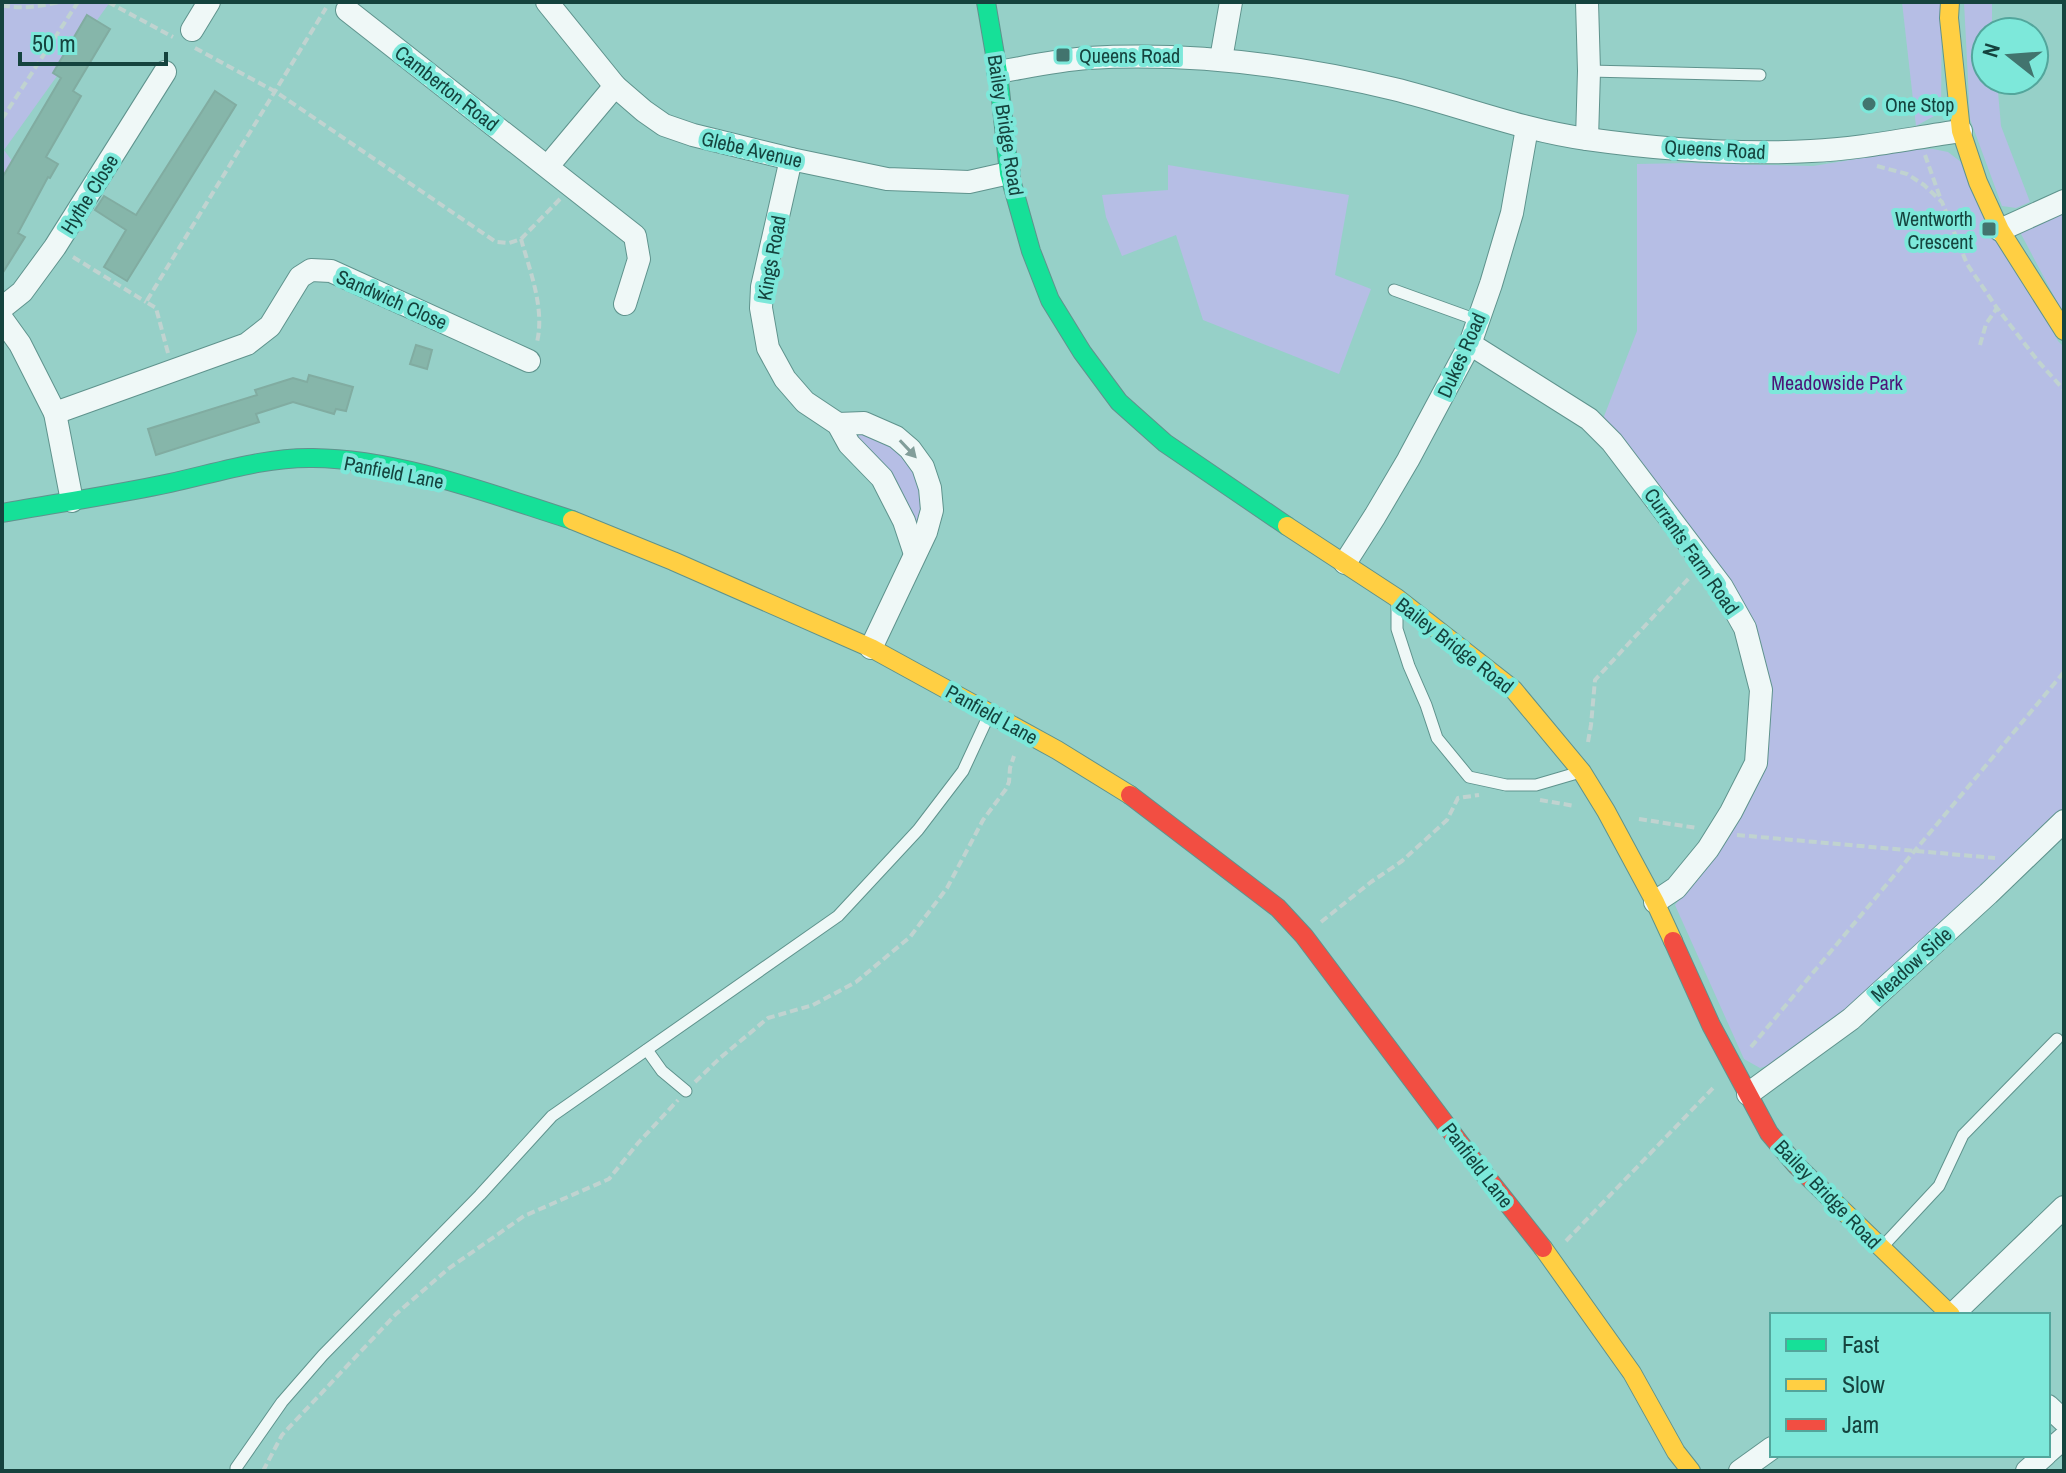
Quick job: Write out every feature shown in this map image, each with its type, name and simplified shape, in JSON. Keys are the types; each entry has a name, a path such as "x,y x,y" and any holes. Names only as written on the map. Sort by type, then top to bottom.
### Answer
{"street":[{"path":"192,30 209,2"},
{"name":"Glebe Avenue","path":"547,2 615,86 664,125 791,159 887,179 969,182 1009,173"},
{"name":"Bailey Bridge Road","path":"986,2 998,72 1009,173 1031,251 1050,300 1082,352 1119,402 1165,443 1397,598 1513,689 1582,772 1616,828 1655,902 1711,1025 1769,1133 1796,1165 1950,1313"},
{"path":"1221,59 1231,2"},
{"path":"1587,2 1587,139"},
{"path":"1950,2 1961,131 1978,182 2000,230 2064,331"},
{"name":"Camberton Road","path":"338,6 635,236 639,259 625,304"},
{"name":"Queens Road","path":"998,72 1086,58 1221,59 1396,89 1527,128 1587,139 1690,149 1811,151 1961,131"},
{"name":"Hythe Close","path":"2,308 22,292 55,247 165,72"},
{"path":"548,166 615,86"},
{"name":"Dukes Road","path":"1345,563 1408,460 1470,344 1512,213 1527,128"},
{"name":"Kings Road","path":"791,159 762,287 761,308 768,348 785,379 805,402 838,424 849,444 882,478 904,521 915,554"},
{"path":"2000,230 2064,201"},
{"name":"Sandwich Close","path":"55,413 247,344 270,326 300,277 311,270 331,271 529,361"},
{"path":"2,319 20,344 55,413 72,501"},
{"name":"Currants Farm Road","path":"1470,344 1589,419 1612,442 1722,587 1745,628 1761,690 1756,763 1708,849 1676,888 1655,902"},
{"name":"Kings Road","path":"838,424 864,423 896,437 923,467 930,488 932,510 926,532 871,648"},
{"name":"Panfield Lane","path":"2,513 264,463 311,458 353,461 406,471 574,521 673,561 871,648 1023,731 1135,798 1278,908 1304,936 1550,1257 1632,1373 1676,1452 1691,1471"},
{"name":"Meadow Side","path":"1748,1094 1851,1019 2064,821"},
{"path":"1954,1313 2064,1207"},
{"path":"1740,1471 1770,1449"},
{"path":"2027,1471 2043,1457"}],"lane":[{"path":"1589,71 1760,75"},
{"path":"1394,290 1477,320"},
{"path":"1397,598 1397,629 1437,738 1469,777 1506,785 1536,785 1582,772"},
{"path":"236,1471 282,1402 323,1355 480,1195 552,1116 838,916 918,830 963,771 990,713"},
{"path":"1881,1249 1939,1186 1963,1135 2057,1039"},
{"path":"647,1050 662,1071 686,1091"}],"path":[{"path":"2,12 5,6 41,6 60,2"},
{"path":"2,119 78,2"},
{"path":"108,2 276,92 496,242 509,243 521,239 572,187"},
{"path":"146,302 276,92 338,6"},
{"path":"1919,137 1967,264 1997,308 2064,390"},
{"path":"1855,147 1860,163 1888,167 1907,174 1942,202"},
{"path":"521,239 540,322 539,339 529,361"},
{"path":"55,247 156,308 173,371"},
{"path":"1980,345 1986,324 1997,308"},
{"path":"1582,772 1595,680 1704,562"},
{"path":"1550,1257 1734,1067 2064,672"},
{"path":"263,1471 282,1435 396,1314 448,1269 524,1216 609,1179 686,1091 768,1018 813,1005 856,982 910,937 947,888 983,820 1006,789 1023,731"}],"green space":[{"path":"2,2 110,2 4,150 18,169 2,186"},
{"path":"1902,2 1942,2 1941,107 1936,115 1916,126"},
{"path":"1964,2 1992,2 1992,16 1970,16 1970,96 1998,96 2001,126 2030,202 2016,208 2002,206 1970,119"},
{"name":"Meadowside Park","path":"1933,149 1948,152 1961,162 2064,347 2064,812 1845,1012 1776,1063 1760,1068 1744,1059 1675,905 1716,853 1762,764 1751,624 1603,419 1637,331 1637,164 1813,166"},
{"path":"1168,165 1349,195 1335,275 1371,289 1339,374 1203,320 1176,235 1122,256 1106,217 1102,195 1168,190"},
{"path":"2064,210 2064,315 2020,232"},
{"path":"865,430 906,455 925,487 919,525 914,525 856,440"}],"building":[{"path":"87,15 110,29 73,91 81,96 46,157 58,164 18,233 25,237 2,274 2,178 61,78 53,73"},
{"path":"215,91 236,105 127,281 104,267 126,230 95,210 104,196 136,215"},
{"path":"416,345 432,350 427,369 410,364"},
{"path":"309,375 353,387 346,411 336,409 334,414 293,402 256,414 259,422 156,455 148,429 257,395 255,390 293,378 307,382"}],"traffic: fast":[{"path":"986,2 998,72 1009,173 1031,251 1050,300 1082,352 1119,402 1165,443 1287,526"},
{"path":"2,513 149,487 259,463 313,458 379,464 412,471 572,520"}],"traffic: slow":[{"path":"1950,2 1961,131 1978,182 2000,230 2064,331"},
{"path":"572,520 871,648 1057,750 1130,795"},
{"path":"1287,526 1397,598 1513,689 1582,772 1606,811 1673,941"},
{"path":"1830,1198 1949,1313"},
{"path":"1543,1248 1632,1373 1676,1452 1691,1471"}],"traffic: jam":[{"path":"1130,795 1278,908 1304,936 1543,1248"},
{"path":"1673,941 1711,1025 1769,1133 1830,1198"}],"place":[{"name":"Queens Road","path":"1063,55"},
{"name":"One Stop","path":"1869,104"},
{"name":"Wentworth Crescent","path":"1989,229"}]}
